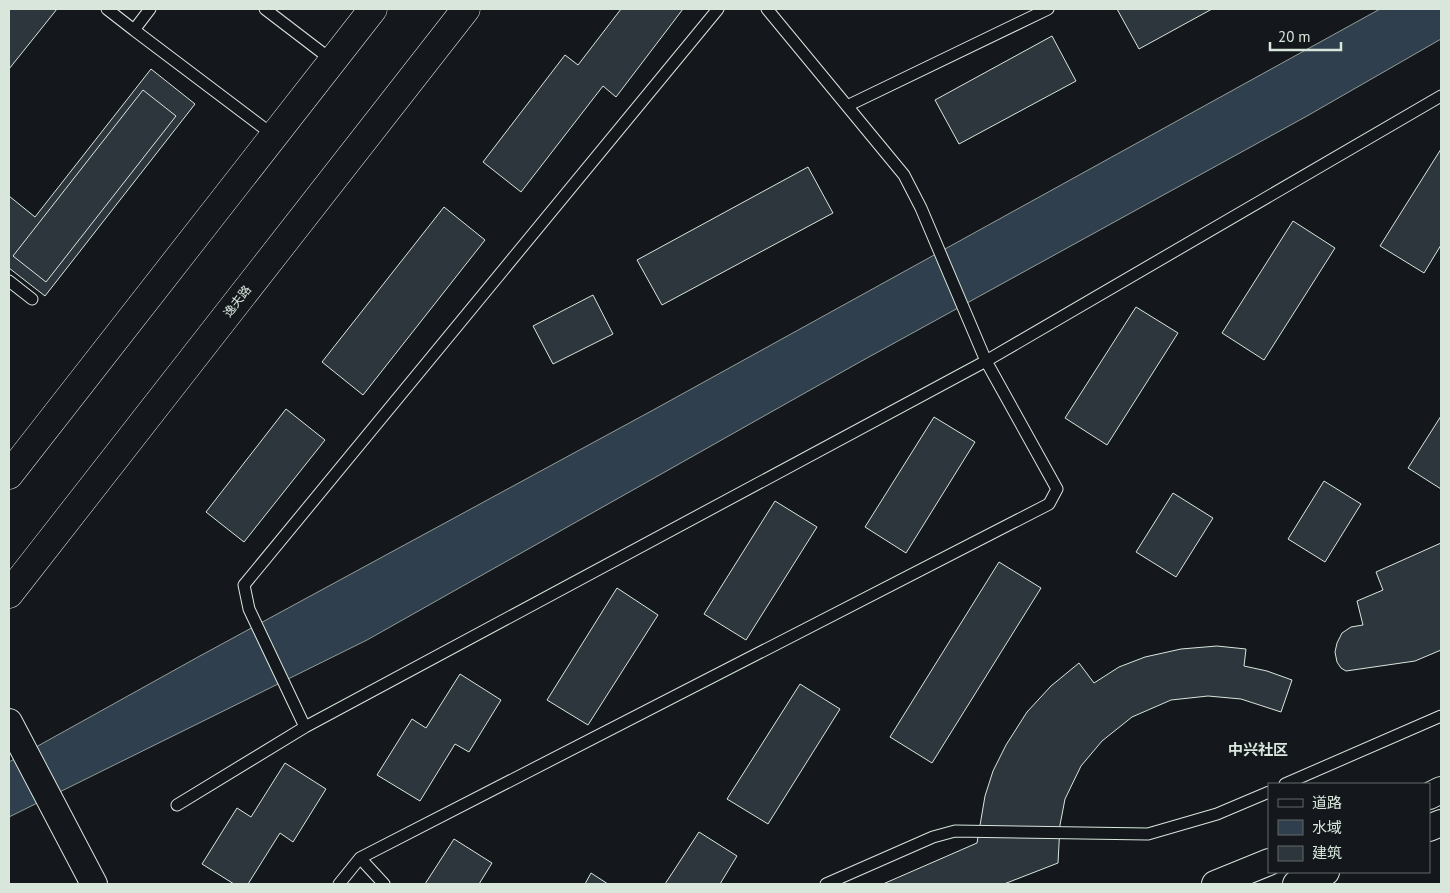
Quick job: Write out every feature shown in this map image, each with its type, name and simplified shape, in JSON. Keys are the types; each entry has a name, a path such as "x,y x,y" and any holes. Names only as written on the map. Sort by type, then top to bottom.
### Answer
{"main road":[{"path":"9,475 373,9"},
{"name":"逸夫路","path":"9,594 466,9"}],"street":[{"path":"9,722 94,884"},
{"path":"1215,884 1268,862"},
{"path":"1296,884 1324,873"}],"lane":[{"path":"107,9 274,135"},
{"path":"134,30 150,9"},
{"path":"265,9 333,61"},
{"path":"304,727 249,609 244,585 718,9"},
{"path":"339,884 360,858 1049,504 1057,489 986,361 921,208 904,175 767,9"},
{"path":"847,106 1048,9"},
{"path":"177,805 304,727 986,361 1441,96"},
{"path":"9,281 32,299"},
{"path":"1288,783 1441,716"},
{"path":"826,884 933,837 955,831 1148,834 1217,814 1268,792"},
{"path":"360,858 384,884"}],"water":[{"path":"1380,9 1441,9 1441,39 1307,116 858,363 367,640 9,817 9,762 198,657 655,409"}],"building":[{"path":"9,9 57,9 9,69"},
{"path":"621,9 683,9 616,97 603,86 521,192 483,162 565,55 578,65"},
{"path":"1117,9 1212,9 1139,49"},
{"path":"1052,36 1076,81 959,144 935,100"},
{"path":"151,69 195,104 45,296 9,268 9,196 35,217"},
{"path":"143,90 176,116 46,282 13,256"},
{"path":"1441,149 1441,245 1424,273 1380,246"},
{"path":"808,167 833,213 662,305 637,260"},
{"path":"444,207 485,240 363,395 322,362"},
{"path":"1293,221 1335,248 1264,360 1222,333"},
{"path":"593,295 613,334 553,364 533,326"},
{"path":"1136,307 1178,333 1107,445 1065,418"},
{"path":"286,409 325,440 244,542 206,512"},
{"path":"1441,416 1441,489 1408,468"},
{"path":"934,417 975,442 906,553 865,527"},
{"path":"1324,481 1361,504 1325,562 1288,539"},
{"path":"1173,493 1213,518 1176,577 1136,552"},
{"path":"775,501 817,527 746,640 704,614"},
{"path":"1441,543 1441,650 1415,661 1346,671 1341,668 1337,662 1335,652 1342,633 1351,627 1363,625 1357,601 1383,590 1376,572"},
{"path":"999,562 1041,588 932,763 890,737"},
{"path":"617,588 658,615 588,725 547,700"},
{"path":"1217,646 1246,649 1244,666 1267,671 1292,680 1281,712 1241,699 1208,696 1171,700 1132,717 1102,741 1081,766 1065,799 1060,825 1058,863 1004,884 883,884 977,843 985,796 993,771 1006,745 1027,712 1051,686 1079,663 1094,683 1119,667 1145,657 1181,649"},
{"path":"460,674 501,700 469,752 455,744 420,801 377,775 412,719 426,728"},
{"path":"800,684 840,709 768,824 727,799"},
{"path":"285,763 326,789 293,842 280,833 248,884 234,884 202,864 237,808 251,817"},
{"path":"699,832 737,856 720,884 665,884"},
{"path":"454,839 492,863 479,884 425,884"},
{"path":"591,873 608,884 585,884"}],"district":[{"name":"中兴社区","path":"1258,749"}]}
